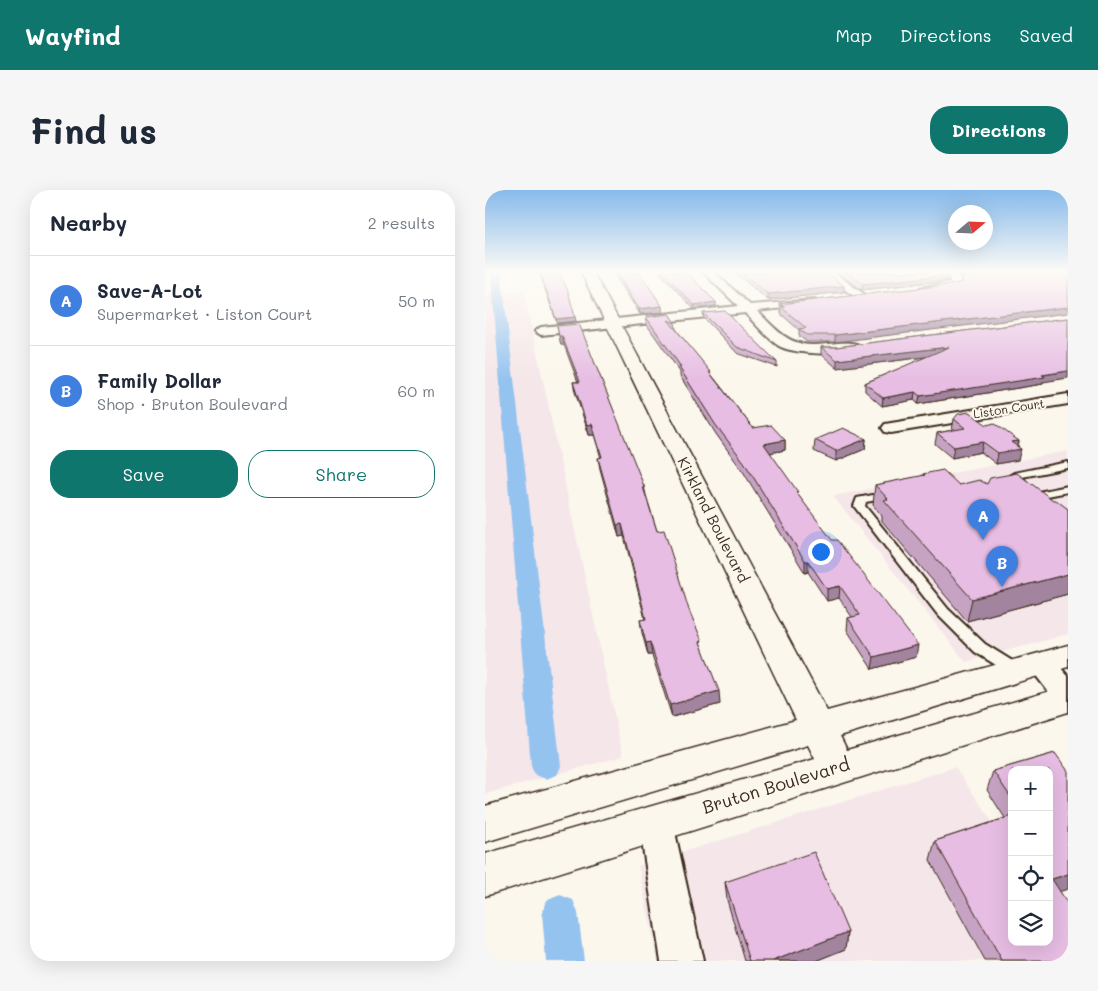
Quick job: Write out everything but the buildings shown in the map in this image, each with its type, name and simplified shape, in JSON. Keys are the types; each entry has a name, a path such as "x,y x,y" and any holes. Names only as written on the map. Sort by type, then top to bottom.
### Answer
{"street":[{"name":"Kirkland Boulevard","path":"605,308 837,768"},
{"path":"541,331 756,308"},
{"path":"746,309 784,343 796,348 835,348 865,344"},
{"name":"Liston Court","path":"891,428 1068,399"},
{"path":"485,824 1042,664 1068,698"},
{"name":"Bruton Boulevard","path":"485,875 1068,698"},
{"path":"656,823 681,961"}],"lane":[{"path":"1068,465 1014,476 1041,498 1068,489"},
{"path":"899,493 861,500 859,506 943,612 980,648 1042,664"}],"shaded area":[{"path":"485,308 527,308 623,756 485,794"},
{"path":"1068,451 1068,634 966,662 833,496"},
{"path":"955,767 1008,845 1008,946 1053,946 1068,961 658,961 638,866"}],"waterway":[{"path":"500,308 546,766"},
{"path":"560,913 565,961"}],"place":[{"name":"Save-A-Lot","path":"983,540"},
{"name":"Family Dollar","path":"1002,587"}]}
